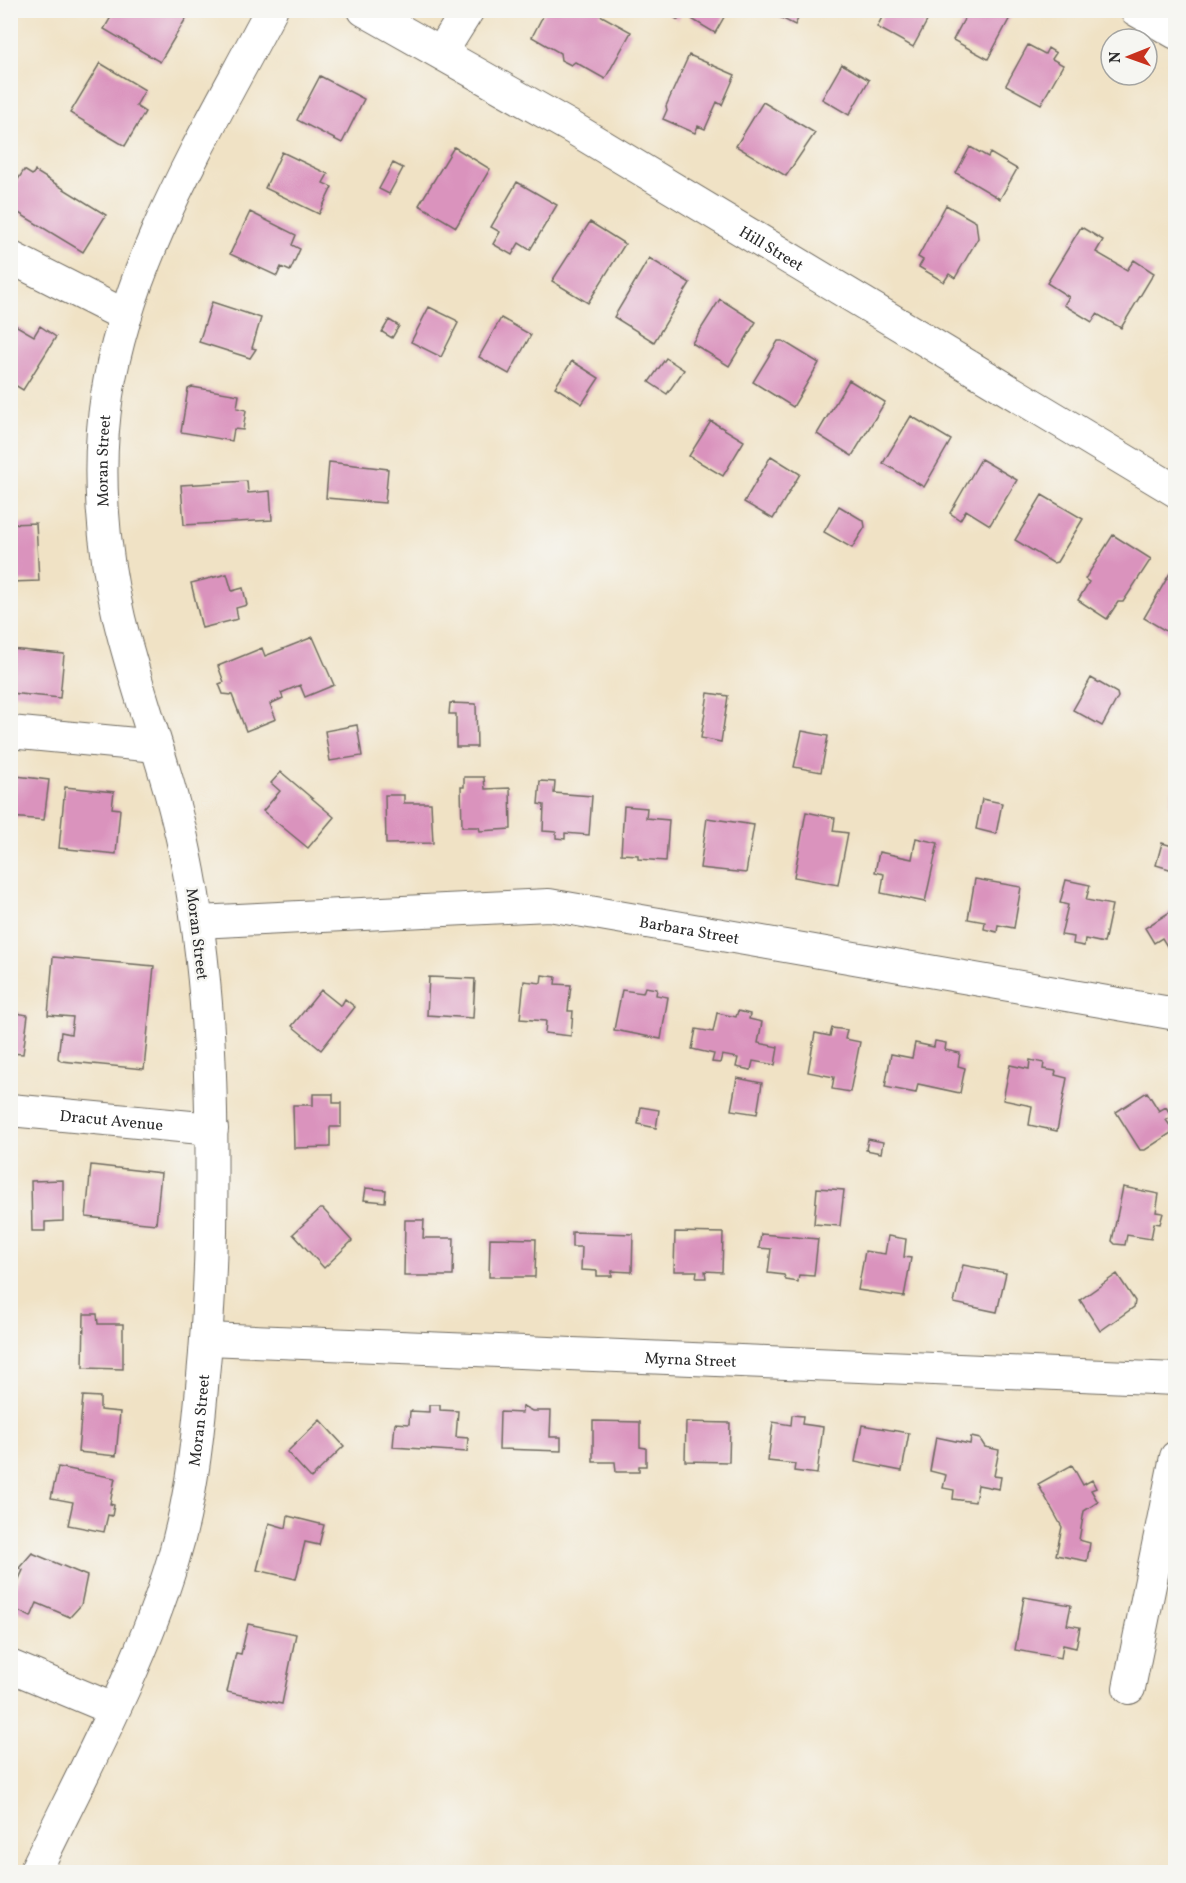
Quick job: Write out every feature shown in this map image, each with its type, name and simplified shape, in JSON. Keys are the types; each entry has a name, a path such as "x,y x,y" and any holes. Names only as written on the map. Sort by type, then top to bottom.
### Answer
{"street":[{"name":"Moran Street","path":"35,1872 113,1709 161,1598 180,1535 194,1470 207,1339 211,1271 212,1129 205,988 198,922 183,842 118,617 107,555 102,467 107,394 116,351 143,264 169,207 271,10"},
{"name":"Hill Street","path":"364,10 581,133 1176,491"},
{"path":"441,53 468,10"},
{"path":"1136,10 1176,33"},
{"path":"10,257 126,316"},
{"path":"10,732 156,746"},
{"name":"Barbara Street","path":"198,922 549,905 1176,1014"},
{"name":"Dracut Avenue","path":"10,1110 212,1129"},
{"name":"Myrna Street","path":"207,1339 1176,1379"},
{"path":"1129,1688 1176,1457"},
{"path":"10,1666 113,1709"}],"building":[{"path":"115,10 132,12 133,10 191,10 160,62 104,29"},
{"path":"546,10 603,10 600,15 631,32 605,79 575,62 571,65 561,60 560,53 532,37"},
{"path":"662,10 684,10 678,20"},
{"path":"694,10 728,10 715,33 690,18"},
{"path":"777,10 802,10 795,25 775,15"},
{"path":"886,10 933,10 913,47 877,27"},
{"path":"969,10 1014,10 988,59 953,40"},
{"path":"1028,45 1045,54 1048,48 1056,53 1052,59 1063,65 1041,104 1006,85"},
{"path":"689,55 735,75 722,105 717,102 705,129 698,126 695,133 663,119 667,110 666,106"},
{"path":"100,63 145,90 136,106 145,112 125,146 70,113"},
{"path":"842,64 869,80 849,115 822,99"},
{"path":"320,76 364,99 342,143 297,120"},
{"path":"763,102 815,133 786,176 736,146"},
{"path":"454,147 490,169 456,227 419,205"},
{"path":"970,147 988,157 990,153 1017,169 1000,199 956,173"},
{"path":"282,152 328,174 323,183 332,187 319,214 265,188"},
{"path":"393,163 403,168 389,194 379,189"},
{"path":"24,170 32,175 35,171 106,215 83,252 12,209 16,203 10,200 10,192"},
{"path":"517,182 557,205 530,250 519,243 512,255 493,244 500,232 491,227"},
{"path":"946,205 976,222 978,238 955,278 949,274 944,282 919,267 923,260 918,257"},
{"path":"250,212 296,235 292,245 300,249 290,271 281,267 277,276 230,254"},
{"path":"590,222 625,244 588,303 552,281"},
{"path":"1081,227 1103,240 1096,252 1127,270 1134,260 1154,273 1121,328 1097,314 1092,322 1064,305 1069,297 1047,283"},
{"path":"649,258 690,283 654,342 614,317"},
{"path":"720,299 756,322 729,366 692,343"},
{"path":"212,302 261,318 252,348 256,349 250,358 199,342"},
{"path":"429,307 458,323 441,357 411,342"},
{"path":"501,318 531,335 509,374 479,357"},
{"path":"389,320 399,326 392,338 382,332"},
{"path":"10,322 34,336 40,326 56,337 23,390 10,382"},
{"path":"778,341 783,341 819,363 793,407 753,382"},
{"path":"666,358 684,370 667,394 649,382"},
{"path":"572,361 599,378 582,404 555,387"},
{"path":"849,380 885,402 852,456 817,434"},
{"path":"192,387 239,395 237,408 246,410 243,430 234,429 232,441 181,432 188,389"},
{"path":"911,416 951,440 924,487 883,463"},
{"path":"711,421 744,441 723,476 689,456"},
{"path":"771,456 800,474 773,519 744,502"},
{"path":"981,459 1017,480 990,525 966,510 960,520 950,513"},
{"path":"329,462 388,469 385,503 326,498"},
{"path":"247,481 248,493 270,491 272,520 184,525 181,485"},
{"path":"1042,495 1083,519 1057,562 1053,563 1015,540"},
{"path":"839,506 864,521 865,527 852,548 824,532"},
{"path":"36,523 39,581 10,582 10,524"},
{"path":"1113,535 1151,559 1123,602 1118,602 1107,619 1078,600 1089,582 1085,579"},
{"path":"1170,573 1176,577 1176,637 1144,618"},
{"path":"227,574 232,591 243,588 247,605 236,608 238,619 202,628 191,583"},
{"path":"313,637 334,685 305,697 300,685 281,693 283,698 270,704 276,719 246,731 232,695 223,694 219,684 224,682 218,666 262,648 265,656"},
{"path":"10,649 64,654 60,698 10,693"},
{"path":"1091,678 1117,693 1118,697 1102,726 1073,710"},
{"path":"708,693 728,696 721,742 701,738"},
{"path":"450,703 476,704 477,747 456,747 456,714 449,714"},
{"path":"357,725 362,756 330,761 325,731"},
{"path":"802,731 828,736 821,772 794,767"},
{"path":"281,772 334,817 308,848 263,811 280,791 271,783"},
{"path":"16,776 49,780 44,820 11,817"},
{"path":"464,777 484,777 485,789 510,788 511,829 480,831 479,827 462,827 461,787 464,787"},
{"path":"540,781 555,782 554,793 592,796 589,835 565,833 565,839 556,838 556,832 543,831 544,805 538,804"},
{"path":"1174,783 1176,783 1176,807 1170,806"},
{"path":"65,787 114,792 112,808 120,809 116,854 59,848"},
{"path":"385,795 404,795 404,803 431,803 433,843 386,844"},
{"path":"982,799 1002,803 996,834 976,829"},
{"path":"624,806 647,808 646,818 669,820 666,861 638,859 638,855 621,854"},
{"path":"806,812 835,818 833,831 848,833 838,885 794,877"},
{"path":"707,818 754,825 746,873 700,868"},
{"path":"916,838 938,843 925,902 881,893 884,874 875,872 879,852 912,859"},
{"path":"1162,843 1176,847 1176,871 1156,865"},
{"path":"975,879 1021,887 1014,928 998,925 997,932 984,929 985,922 968,919"},
{"path":"1066,880 1090,885 1086,900 1112,905 1104,943 1085,939 1084,946 1073,944 1074,937 1061,935 1068,905 1060,903"},
{"path":"1176,908 1176,954 1173,956 1162,938 1154,943 1145,928"},
{"path":"53,957 154,966 144,1069 61,1061 58,1058 61,1032 71,1034 73,1017 48,1015"},
{"path":"542,975 556,977 555,984 571,985 568,1011 573,1011 571,1036 545,1033 546,1021 520,1019 524,981 541,983"},
{"path":"429,977 475,979 473,1018 427,1015"},
{"path":"645,987 657,989 656,995 668,997 661,1039 614,1030 622,990 643,993"},
{"path":"321,990 341,1006 345,999 355,1007 321,1050 292,1026"},
{"path":"738,1011 750,1014 749,1019 762,1022 758,1043 778,1047 775,1065 753,1061 751,1070 736,1067 738,1058 722,1055 720,1063 712,1062 714,1054 692,1049 696,1029 713,1032 717,1013 736,1017"},
{"path":"10,1012 28,1015 23,1054 10,1053"},
{"path":"832,1028 847,1030 845,1039 860,1042 850,1092 832,1089 834,1077 808,1072 815,1033 830,1036"},
{"path":"935,1041 946,1043 945,1050 960,1053 958,1066 965,1068 960,1093 918,1084 916,1093 885,1087 891,1054 912,1058 915,1043 934,1047"},
{"path":"1030,1060 1044,1063 1043,1069 1056,1071 1055,1075 1067,1078 1057,1131 1029,1125 1032,1106 1003,1100 1010,1065 1029,1069"},
{"path":"737,1078 762,1083 757,1114 731,1110"},
{"path":"1147,1092 1159,1111 1166,1107 1172,1117 1166,1120 1174,1131 1145,1150 1140,1150 1116,1112"},
{"path":"313,1094 333,1094 333,1103 341,1103 341,1127 330,1127 330,1147 294,1148 293,1105 313,1105"},
{"path":"641,1107 659,1110 656,1128 638,1124"},
{"path":"868,1139 883,1142 881,1153 866,1150"},
{"path":"91,1165 161,1173 156,1224 86,1217"},
{"path":"63,1180 63,1221 45,1222 45,1231 32,1231 31,1181"},
{"path":"1123,1187 1159,1194 1156,1212 1163,1213 1160,1224 1154,1223 1151,1239 1127,1235 1125,1245 1115,1244 1112,1241"},
{"path":"366,1188 386,1190 385,1202 364,1200"},
{"path":"817,1188 844,1190 840,1226 814,1224"},
{"path":"320,1209 323,1209 352,1241 324,1268 293,1234"},
{"path":"405,1220 424,1220 423,1238 454,1238 453,1276 404,1276"},
{"path":"572,1232 633,1234 632,1272 612,1271 612,1276 597,1276 597,1271 581,1270 582,1247 572,1247"},
{"path":"675,1232 723,1233 722,1272 705,1271 706,1278 696,1278 697,1271 674,1271"},
{"path":"761,1234 818,1239 814,1276 799,1275 798,1282 786,1280 784,1275 768,1273 771,1249 759,1248"},
{"path":"888,1236 906,1239 904,1257 911,1258 904,1297 858,1290 865,1251 885,1254"},
{"path":"490,1238 536,1239 535,1277 489,1277"},
{"path":"963,1265 1006,1273 997,1312 954,1303"},
{"path":"1117,1274 1135,1301 1134,1307 1100,1331 1080,1300"},
{"path":"84,1314 97,1314 98,1324 123,1324 123,1369 83,1368"},
{"path":"83,1396 100,1397 100,1410 120,1412 116,1456 78,1452"},
{"path":"429,1405 440,1405 440,1410 458,1411 456,1437 468,1438 467,1452 393,1447 395,1423 409,1424 410,1411 429,1412"},
{"path":"523,1406 532,1411 551,1411 550,1437 561,1437 561,1451 499,1449 500,1412 522,1413"},
{"path":"792,1415 803,1416 802,1424 823,1427 817,1474 794,1471 795,1464 768,1461 773,1422 791,1425"},
{"path":"320,1420 344,1446 311,1478 287,1452"},
{"path":"593,1421 640,1422 640,1447 646,1448 646,1466 639,1466 639,1472 616,1472 615,1462 593,1462"},
{"path":"686,1422 730,1423 729,1462 685,1461"},
{"path":"862,1425 909,1433 902,1471 855,1462"},
{"path":"936,1437 970,1444 971,1437 980,1439 985,1447 999,1450 994,1476 1001,1477 999,1489 978,1485 975,1502 953,1499 954,1490 943,1488 946,1475 930,1471"},
{"path":"1072,1465 1083,1485 1092,1480 1096,1488 1091,1490 1098,1502 1084,1511 1079,1540 1090,1543 1087,1561 1056,1555 1062,1527 1038,1484"},
{"path":"58,1467 115,1478 110,1504 114,1505 112,1516 108,1515 104,1532 68,1525 73,1502 51,1498"},
{"path":"288,1516 324,1525 319,1545 305,1542 296,1579 257,1570 269,1523 286,1528"},
{"path":"32,1553 87,1576 81,1605 70,1617 37,1603 31,1617 10,1607 10,1599 23,1570 19,1568"},
{"path":"1024,1597 1071,1605 1067,1625 1080,1627 1076,1648 1063,1645 1061,1658 1015,1650"},
{"path":"248,1624 296,1634 282,1704 227,1692 236,1653 241,1654"}]}
